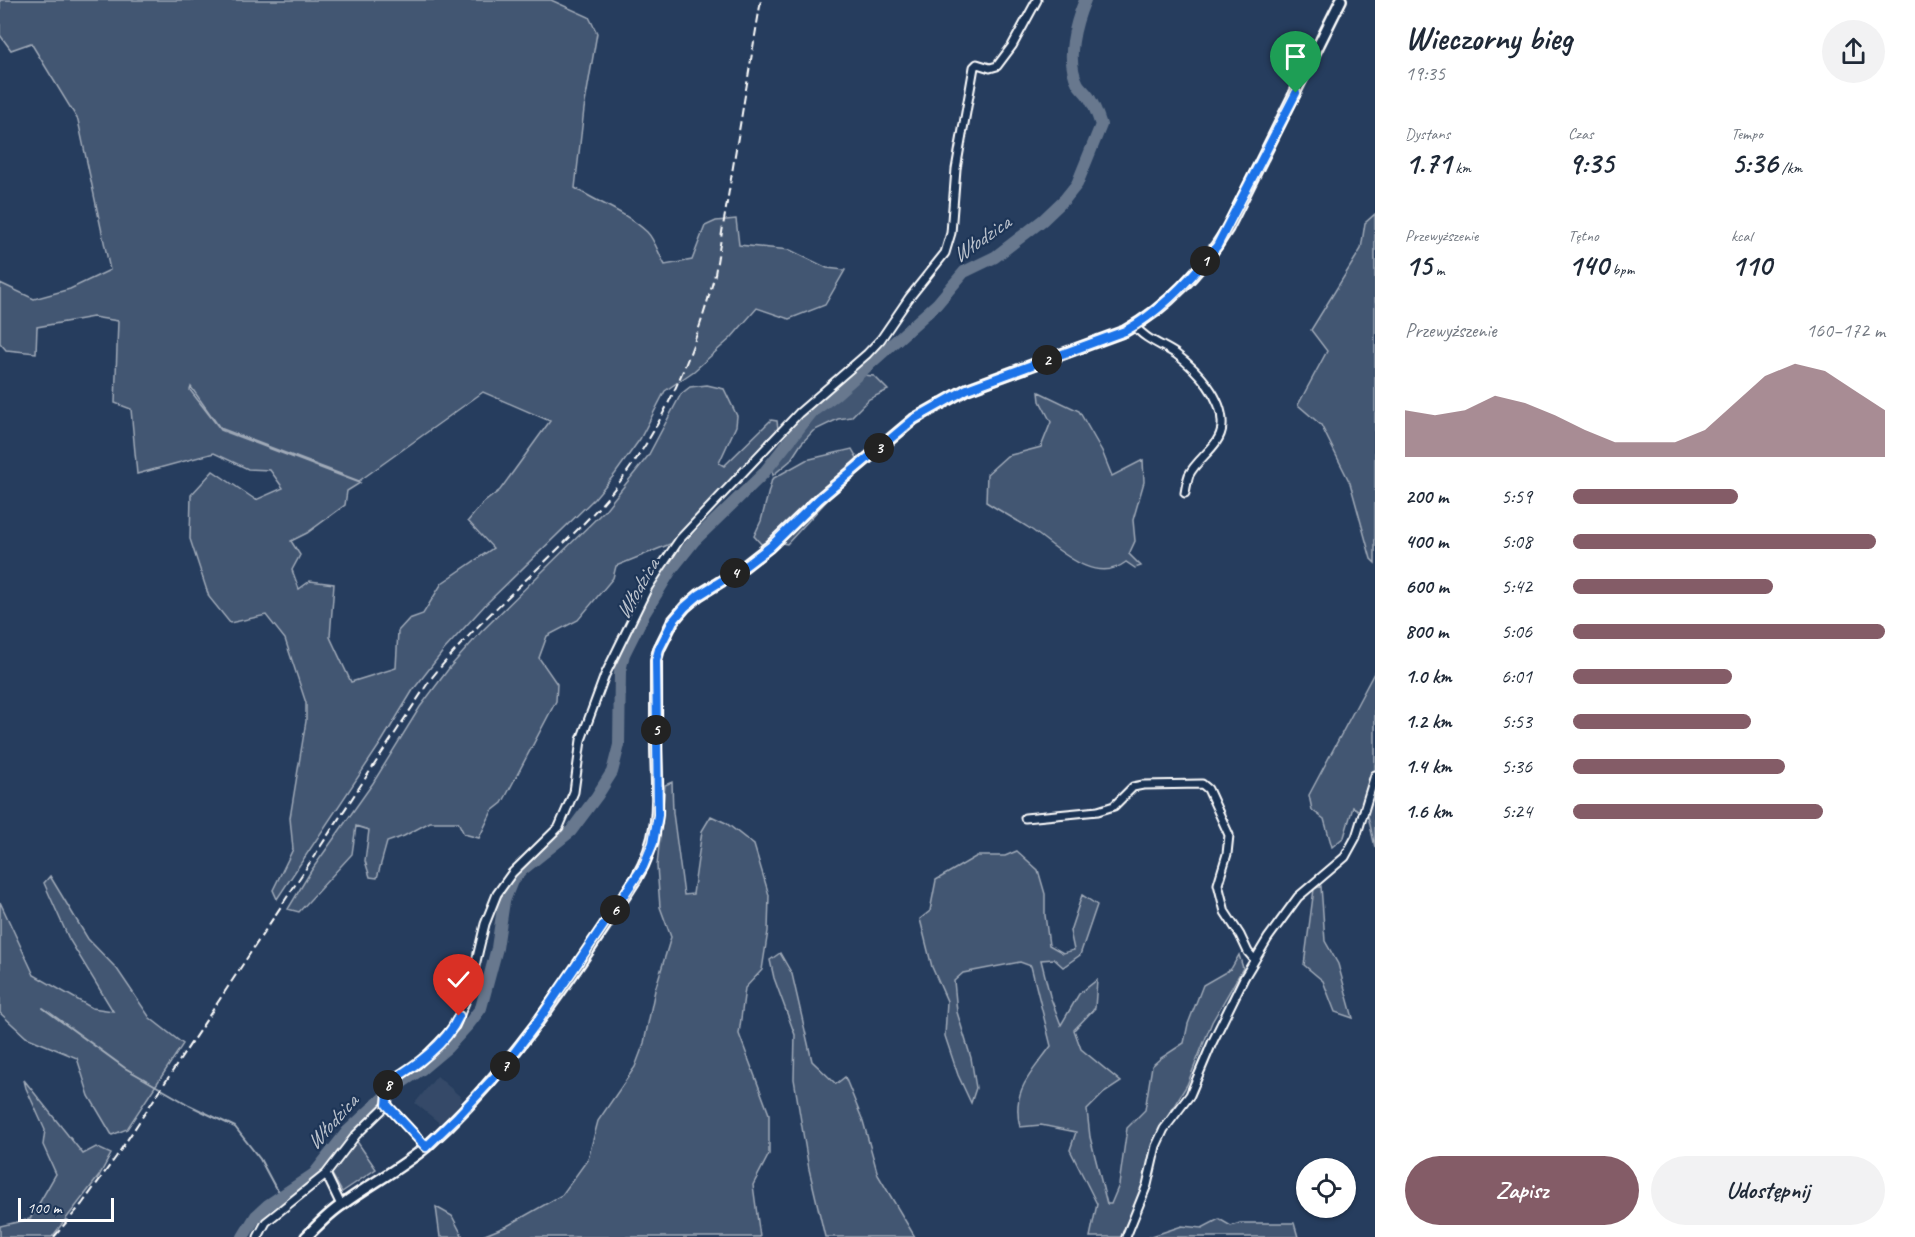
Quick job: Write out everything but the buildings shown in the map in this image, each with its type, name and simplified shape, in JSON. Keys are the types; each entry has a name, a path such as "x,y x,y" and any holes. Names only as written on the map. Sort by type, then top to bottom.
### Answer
{"street":[{"path":"258,1237 266,1222 326,1174 356,1135 387,1103 389,1082 418,1064 454,1026 468,995 485,924 497,894 512,873 559,827 563,820 574,792 581,740 604,675 648,587 680,539 799,413 881,339 909,298 945,253 951,233 956,169 974,67 980,64 990,68 997,66 1012,46 1037,0"},
{"path":"306,1237 341,1205 401,1167 426,1147 502,1069 539,1020 643,867 653,843 658,815 656,660 664,638 678,615 699,595 741,569 770,547 819,499 928,410 967,389 1106,339 1135,326 1168,300 1197,271 1217,246 1254,178 1341,0"},
{"path":"1135,326 1140,333 1176,354 1201,377 1214,397 1221,416 1220,435 1190,474 1185,493"},
{"path":"1126,1237 1148,1185 1156,1146 1164,1129 1190,1095 1212,1043 1254,959 1298,897 1345,857 1356,837 1375,775"},
{"path":"1025,818 1098,811 1114,806 1134,787 1143,785 1202,784 1208,789 1228,835 1227,854 1218,884 1225,912 1254,959"},
{"path":"387,1103 426,1147"},
{"path":"326,1174 341,1205"}],"shaded area":[{"path":"0,0 551,0 589,17 597,33 584,109 575,188 639,225 652,239 665,265 692,260 705,226 716,221 736,219 739,245 790,250 827,268 845,270 825,305 789,319 757,308 731,338 694,371 665,391 640,439 594,499 486,604 444,650 413,690 382,741 277,899 273,890 293,849 290,818 306,721 306,703 285,639 266,615 230,623 209,597 190,539 191,495 213,471 256,500 283,488 270,470 248,469 214,453 137,474 131,409 115,403 118,321 93,317 37,327 36,353 6,350 0,343 0,283 34,299 70,289 110,270 78,120 31,43 11,50 0,35","holes":["191,387 220,428 359,481 483,392 550,421 500,490 482,504 468,521 493,548 442,583 423,614 409,619 398,631 396,668 351,682 330,637 334,584 310,581 299,589 292,570 300,555 291,541 307,533 345,505 347,491 360,483 221,430 190,390"]},
{"path":"1375,214 1375,563 1371,559 1350,483 1321,425 1298,405 1327,351 1311,330 1361,249 1365,223"},
{"path":"851,374 874,376 888,390 869,399 851,417 838,419 813,431 790,461 773,475 772,469 818,402"},
{"path":"707,385 724,389 737,416 736,426 719,463 724,466 771,420 777,421 778,429 675,542 616,566 613,578 578,620 547,636 539,658 557,684 556,701 506,796 502,803 492,811 479,838 464,834 458,822 430,822 387,842 377,878 370,877 365,861 369,830 356,826 352,854 299,912 288,909 311,871 373,783 420,707 450,667 481,632 605,510 648,456 681,394 690,387"},
{"path":"1039,392 1079,411 1102,451 1112,476 1143,460 1144,482 1133,520 1135,541 1129,554 1141,566 1135,568 1126,562 1101,570 1088,567 1075,561 1029,528 986,502 987,474 1007,456 1041,447 1051,422 1040,401"},
{"path":"852,449 857,458 840,476 832,495 787,544 771,541 761,544 754,536 761,521 772,479 806,460"},
{"path":"1375,671 1375,847 1368,816 1353,807 1344,837 1332,847 1324,819 1312,810 1309,795"},
{"path":"672,782 673,813 684,895 693,894 702,831 711,816 726,823 754,845 769,895 768,931 762,970 745,988 739,1034 769,1114 769,1154 753,1185 760,1237 480,1237 507,1226 562,1195 588,1159 598,1121 635,1067 644,1043 655,990 671,937 660,907 657,866 665,785"},
{"path":"1017,851 1038,870 1045,894 1049,945 1063,953 1074,950 1070,931 1082,895 1097,905 1080,955 1063,967 1054,959 1041,960 1050,996 1061,1025 1079,994 1097,980 1095,1008 1074,1030 1081,1049 1121,1082 1104,1093 1087,1110 1090,1137 1107,1204 1111,1204 1119,1185 1127,1128 1145,1110 1152,1066 1184,1043 1188,1024 1203,985 1231,969 1239,955 1243,968 1212,1022 1187,1085 1159,1130 1152,1146 1150,1162 1139,1199 1122,1237 1090,1237 1097,1204 1070,1150 1076,1132 1041,1125 1020,1127 1018,1103 1021,1092 1030,1074 1051,1046 1031,966 1020,962 963,973 954,981 957,1012 971,1058 976,1088 971,1103 958,1075 945,1036 947,1001 932,967 920,919 930,911 936,880 977,856 1005,856"},
{"path":"50,876 88,939 117,969 150,1018 183,1044 127,1129 112,1135 89,1096 77,1058 26,1037 0,1013 0,902 34,975 92,1008 113,1011 69,939 44,883"},
{"path":"1321,886 1325,941 1338,964 1353,1018 1335,1012 1323,981 1304,965 1314,889"},
{"path":"780,953 792,974 812,1061 836,1084 845,1077 863,1121 878,1175 915,1237 825,1237 809,1169 794,1079 795,1035 774,978 770,960"},
{"path":"437,1076 463,1099 442,1125 415,1103"},
{"path":"24,1080 83,1154 96,1147 111,1154 99,1176 52,1237 0,1237 0,1226 30,1219 56,1174 43,1145 45,1130"},
{"path":"356,1140 376,1169 342,1192 332,1174 332,1168"},
{"path":"436,1207 452,1216 463,1237 440,1237"},
{"path":"1219,1219 1231,1226 1240,1223 1294,1223 1298,1237 1149,1237 1182,1226 1202,1228"}],"waterway":[{"name":"Włodzica","path":"243,1237 256,1216 268,1205 314,1174 347,1132 395,1087 422,1069 447,1048 481,1008 497,948 504,901 512,881 522,870 571,831 612,772 619,745 620,671 624,654 644,614 671,570 694,541 763,474 812,412 834,396 937,304 964,272 995,257 1043,220 1077,184 1101,125 1092,102 1078,84 1072,64 1075,31 1085,0"},
{"path":"43,1008 125,1068 189,1105 235,1127 260,1159 275,1187 283,1195"}],"railway":[{"path":"54,1237 82,1204 116,1157 430,680 491,613 598,508 638,456 656,427 671,398 696,337 715,274 761,0"}],"route":[{"path":"459,1016 448,1034 418,1064 389,1082 387,1105 426,1147 502,1069 539,1020 643,867 653,843 658,815 656,660 673,621 699,595 741,569 770,547 819,499 914,419 928,410 967,389 1106,339 1135,326 1148,317 1190,279 1217,246 1296,93"}]}
